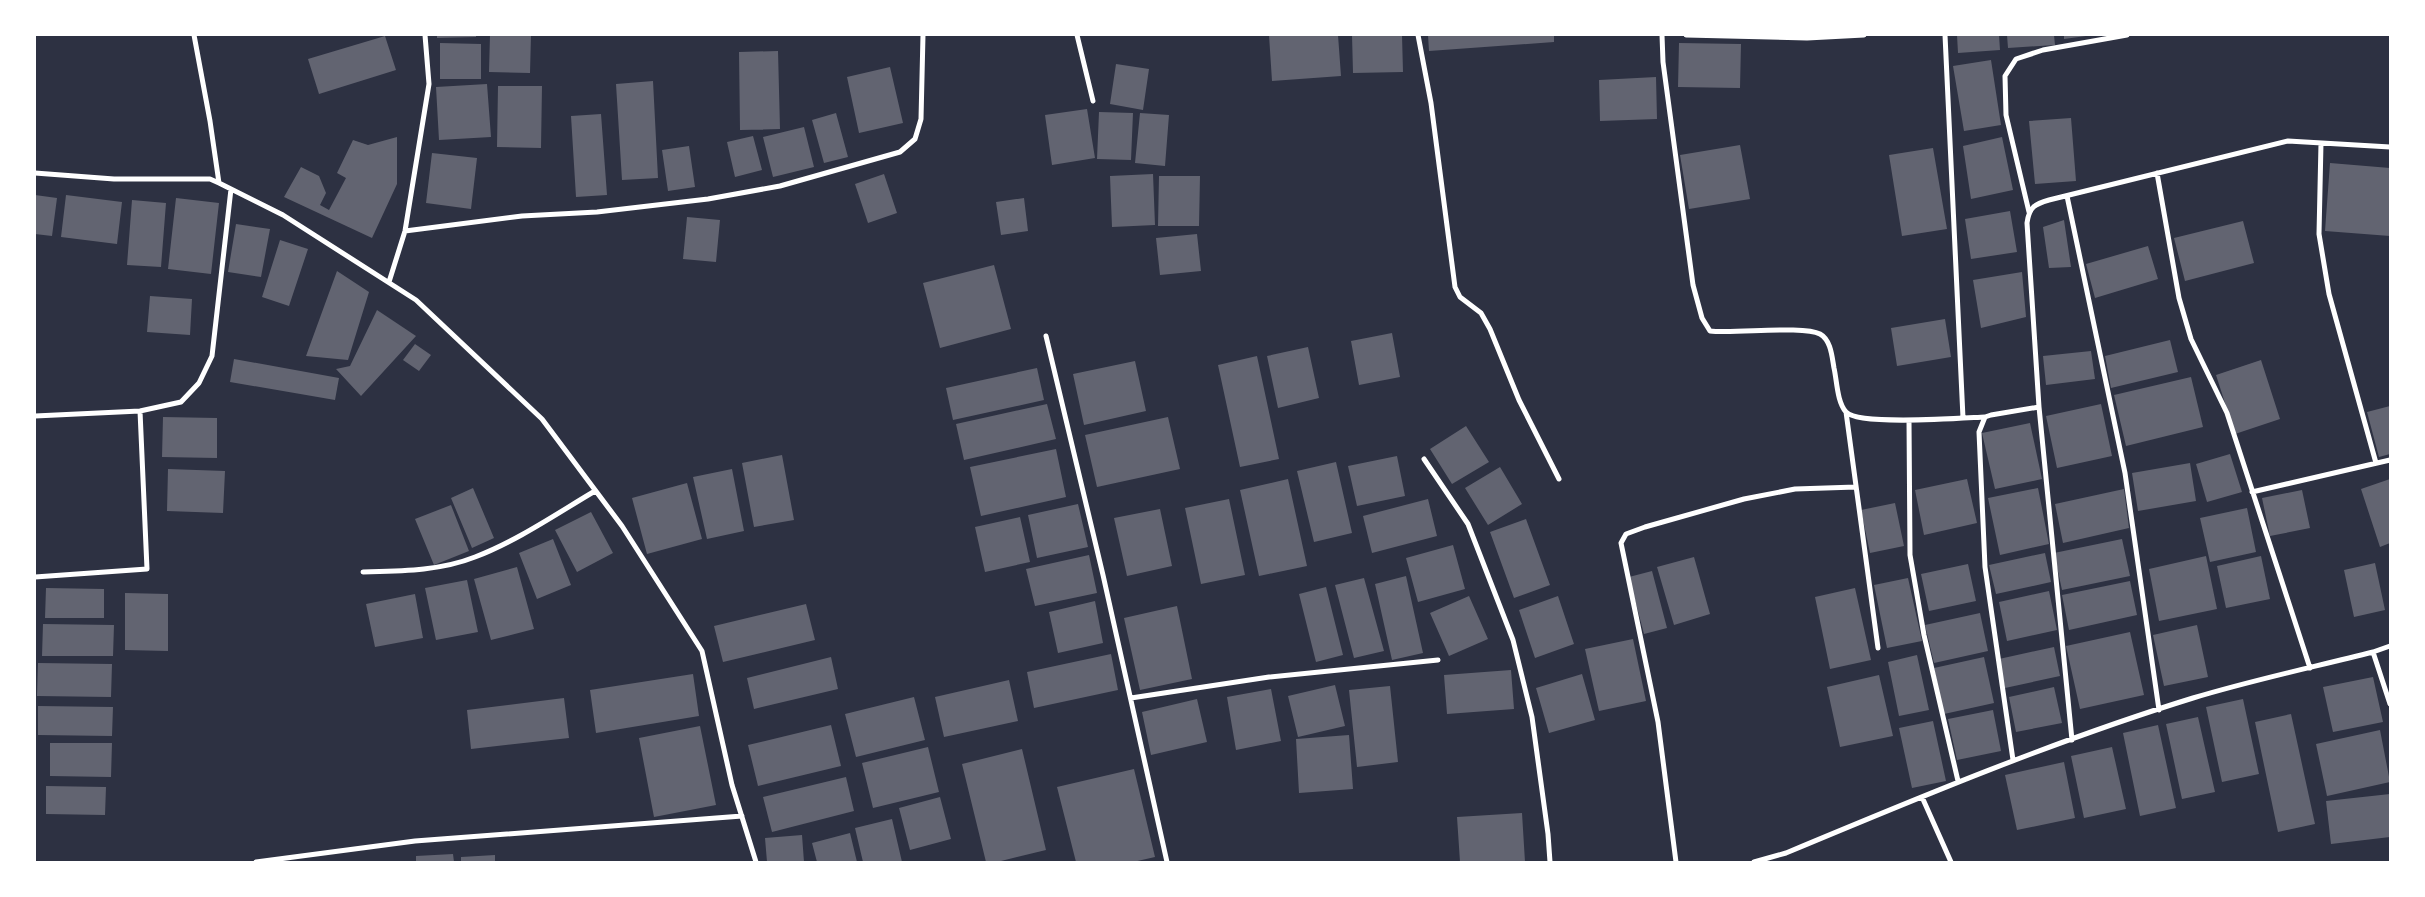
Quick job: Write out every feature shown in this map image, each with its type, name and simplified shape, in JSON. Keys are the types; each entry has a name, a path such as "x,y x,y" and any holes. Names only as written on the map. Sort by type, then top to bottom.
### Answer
{"street":[{"path":"194,35 210,121 219,184"},
{"path":"389,282 405,231 429,84 425,35"},
{"path":"405,231 522,216 597,212 708,199 780,186 900,152 915,139 921,119 923,35"},
{"path":"1077,35 1093,101"},
{"path":"1418,35 1431,103 1455,288 1460,297 1482,313 1519,400 1560,479"},
{"path":"1662,35 1663,62 1693,285 1702,318 1710,331 1725,333 1794,330 1820,333 1827,341 1832,352 1840,399 1846,412 1878,648"},
{"path":"1686,35 1807,38 1864,35"},
{"path":"1945,35 1963,418"},
{"path":"2072,740 2039,407 2028,212 2006,115 2004,76 2016,59 2044,50 2127,35"},
{"path":"2028,212 2033,205 2040,202 2288,141 2390,147"},
{"path":"2321,143 2319,234 2343,348 2376,463"},
{"path":"35,173 114,179 210,179 283,215 416,300 542,420 622,526 702,650 732,785 756,862"},
{"path":"2157,173 2179,298 2191,339 2227,413 2310,668"},
{"path":"35,416 140,411 181,402 199,383 212,356 231,190"},
{"path":"2067,196 2125,473 2159,710"},
{"path":"1046,336 1131,698 1167,862"},
{"path":"1846,412 1858,419 1909,420 1986,417 2039,407"},
{"path":"35,576 147,569 140,411"},
{"path":"1986,417 1979,432 1985,567 2013,760"},
{"path":"1909,420 1910,555 1924,635 1958,781"},
{"path":"1424,459 1468,524 1513,640 1532,717 1550,862"},
{"path":"2252,492 2390,460"},
{"path":"1676,862 1658,722 1621,543 1626,534 1744,499 1795,489 1856,486"},
{"path":"363,572 420,570 474,558 514,538 595,491"},
{"path":"1754,862 1786,853 2013,760 2194,698 2390,646"},
{"path":"2373,652 2390,704"},
{"path":"1131,698 1269,677 1438,660"},
{"path":"1922,797 1951,862"},
{"path":"256,862 415,841 742,816"}],"building":[{"path":"437,35 476,35 476,37 437,38"},
{"path":"490,35 531,35 530,73 489,72"},
{"path":"1269,35 1338,35 1341,76 1272,81"},
{"path":"1352,35 1402,35 1403,72 1353,73"},
{"path":"1428,35 1554,35 1554,42 1429,51"},
{"path":"1957,35 1999,35 2000,50 1958,53"},
{"path":"2007,35 2054,35 2055,45 2008,48"},
{"path":"2064,35 2085,35 2086,36 2064,39"},
{"path":"385,36 396,70 319,94 308,59"},
{"path":"440,43 481,44 481,79 440,79"},
{"path":"1679,43 1741,44 1740,88 1678,87"},
{"path":"778,51 780,129 740,130 739,52"},
{"path":"1991,60 2001,125 1964,131 1953,66"},
{"path":"1116,64 1149,69 1143,110 1110,104"},
{"path":"890,67 903,123 859,133 847,77"},
{"path":"1656,77 1657,119 1600,121 1599,80"},
{"path":"653,81 658,178 622,180 616,84"},
{"path":"487,84 491,137 439,140 436,87"},
{"path":"498,86 542,86 541,148 497,147"},
{"path":"1087,109 1095,158 1052,165 1045,115"},
{"path":"1099,112 1133,113 1131,160 1097,159"},
{"path":"836,113 848,157 824,163 812,120"},
{"path":"1140,113 1169,115 1165,166 1135,163"},
{"path":"601,114 607,195 576,197 571,116"},
{"path":"2071,118 2076,181 2035,184 2029,121"},
{"path":"804,127 814,167 773,177 763,137"},
{"path":"753,136 762,170 735,177 727,142"},
{"path":"397,137 397,184 372,238 284,197 301,167 319,176 326,193 320,205 329,210 346,178 337,173 353,140 368,145"},
{"path":"2002,137 2013,190 1971,199 1963,146"},
{"path":"1740,145 1750,199 1689,209 1680,155"},
{"path":"689,146 695,187 668,191 662,150"},
{"path":"1933,148 1947,229 1902,236 1889,155"},
{"path":"432,153 477,158 471,209 426,203"},
{"path":"2330,163 2390,168 2390,236 2325,231"},
{"path":"884,174 897,213 868,223 855,184"},
{"path":"1153,174 1155,225 1112,227 1110,176"},
{"path":"1159,176 1200,176 1199,226 1158,226"},
{"path":"35,195 57,198 52,236 35,234"},
{"path":"66,195 122,202 117,244 61,237"},
{"path":"176,198 219,203 211,274 168,269"},
{"path":"1024,198 1028,231 1001,235 996,202"},
{"path":"132,200 166,203 161,267 127,265"},
{"path":"2010,211 2017,252 1971,259 1965,219"},
{"path":"687,217 720,220 716,262 683,259"},
{"path":"2064,220 2071,267 2049,268 2043,227"},
{"path":"2243,221 2254,263 2185,281 2174,238"},
{"path":"236,224 270,229 261,277 228,272"},
{"path":"1197,234 1201,271 1160,275 1156,238"},
{"path":"280,240 308,249 289,306 262,297"},
{"path":"2148,246 2158,279 2095,298 2086,264"},
{"path":"994,265 1011,329 940,348 923,283"},
{"path":"337,271 369,292 348,360 306,356"},
{"path":"2022,272 2026,317 1981,328 1973,280"},
{"path":"150,296 192,299 190,335 147,332"},
{"path":"377,310 416,336 361,396 336,369 350,366"},
{"path":"1945,319 1951,357 1897,366 1891,328"},
{"path":"1392,333 1400,377 1359,385 1351,341"},
{"path":"2170,340 2178,372 2111,388 2105,356"},
{"path":"415,344 431,355 419,371 403,360"},
{"path":"1308,347 1319,398 1278,408 1267,356"},
{"path":"2091,351 2095,379 2046,385 2043,356"},
{"path":"1257,356 1279,459 1240,467 1218,365"},
{"path":"234,359 339,378 335,400 230,382"},
{"path":"2261,360 2280,419 2235,434 2216,375"},
{"path":"1135,361 1146,411 1084,425 1073,374"},
{"path":"1037,368 1044,400 953,420 946,388"},
{"path":"2191,377 2203,427 2126,446 2114,395"},
{"path":"1047,404 1056,439 964,460 956,424"},
{"path":"2101,404 2112,456 2057,468 2046,416"},
{"path":"2390,406 2390,454 2379,457 2367,412"},
{"path":"163,417 217,418 217,458 162,457"},
{"path":"1168,417 1180,469 1097,487 1085,435"},
{"path":"2030,423 2042,479 1995,489 1982,433"},
{"path":"1466,426 1489,462 1452,484 1430,449"},
{"path":"1056,449 1066,497 981,516 970,467"},
{"path":"2230,454 2242,492 2207,502 2196,464"},
{"path":"782,455 794,520 754,527 742,463"},
{"path":"1397,456 1405,496 1357,506 1348,466"},
{"path":"1336,462 1352,533 1314,542 1297,471"},
{"path":"2190,463 2196,501 2138,511 2132,473"},
{"path":"1500,467 1522,504 1488,525 1465,488"},
{"path":"168,469 225,471 223,513 167,511"},
{"path":"732,469 744,531 707,539 693,477"},
{"path":"1288,479 1307,566 1259,576 1240,490"},
{"path":"1967,479 1977,523 1924,535 1915,490"},
{"path":"2390,479 2390,543 2380,547 2361,489"},
{"path":"687,483 702,539 647,554 632,498"},
{"path":"473,488 494,538 472,548 451,498"},
{"path":"2038,488 2049,544 2000,555 1988,498"},
{"path":"2124,489 2129,528 2063,543 2055,504"},
{"path":"2302,490 2310,528 2270,536 2262,498"},
{"path":"1229,499 1245,575 1201,584 1185,508"},
{"path":"1428,499 1437,536 1372,553 1363,516"},
{"path":"1895,503 1904,546 1870,553 1861,510"},
{"path":"1078,504 1088,547 1037,558 1028,515"},
{"path":"451,505 469,551 434,565 415,519"},
{"path":"2247,508 2256,552 2210,562 2200,518"},
{"path":"1160,509 1172,566 1127,576 1114,518"},
{"path":"591,512 613,553 577,572 555,530"},
{"path":"1020,517 1030,562 985,572 975,527"},
{"path":"1526,519 1550,585 1514,598 1490,532"},
{"path":"553,539 571,585 537,599 519,553"},
{"path":"2122,539 2130,576 2062,590 2054,553"},
{"path":"1453,545 1465,589 1418,602 1406,558"},
{"path":"2045,553 2051,582 1996,594 1989,565"},
{"path":"1089,555 1097,593 1035,606 1026,569"},
{"path":"2206,556 2217,609 2159,621 2149,569"},
{"path":"2261,556 2270,599 2226,608 2217,566"},
{"path":"1694,557 1710,614 1674,625 1657,567"},
{"path":"2375,563 2385,610 2354,617 2344,570"},
{"path":"1968,564 1976,601 1929,611 1921,574"},
{"path":"517,567 534,629 491,640 474,579"},
{"path":"1652,571 1667,628 1644,634 1629,577"},
{"path":"1406,576 1423,653 1392,660 1375,584"},
{"path":"1364,578 1384,651 1354,658 1335,585"},
{"path":"1908,578 1922,641 1887,648 1874,585"},
{"path":"467,580 478,632 436,640 425,588"},
{"path":"2130,581 2137,615 2069,630 2062,595"},
{"path":"1326,587 1343,655 1316,662 1299,594"},
{"path":"46,588 104,589 104,618 45,618"},
{"path":"1855,588 1871,660 1830,669 1815,597"},
{"path":"2049,591 2057,630 2007,641 1999,602"},
{"path":"125,593 168,594 168,651 125,650"},
{"path":"415,594 423,638 375,647 366,604"},
{"path":"1469,596 1488,639 1449,656 1430,613"},
{"path":"1558,596 1574,644 1535,658 1519,610"},
{"path":"1095,601 1103,643 1058,653 1049,612"},
{"path":"806,604 815,640 723,662 714,626"},
{"path":"1177,606 1192,679 1140,690 1124,618"},
{"path":"1980,613 1988,651 1934,663 1925,625"},
{"path":"43,624 114,625 113,656 42,656"},
{"path":"2197,625 2208,677 2164,686 2153,635"},
{"path":"2130,632 2144,695 2080,709 2066,646"},
{"path":"1633,639 1646,701 1599,711 1585,649"},
{"path":"2054,647 2060,676 2005,688 1999,659"},
{"path":"1111,654 1118,690 1034,708 1027,672"},
{"path":"1917,655 1929,710 1899,716 1888,662"},
{"path":"831,657 838,689 754,709 747,678"},
{"path":"1984,657 1994,703 1944,714 1934,668"},
{"path":"38,663 112,664 111,697 37,696"},
{"path":"1511,670 1514,709 1447,714 1444,675"},
{"path":"693,674 699,716 596,733 590,690"},
{"path":"1582,674 1595,720 1549,733 1536,688"},
{"path":"1879,675 1893,736 1840,747 1827,687"},
{"path":"2373,677 2383,722 2333,732 2323,687"},
{"path":"1009,680 1018,721 944,737 935,697"},
{"path":"1335,685 1345,726 1298,737 1288,696"},
{"path":"1390,686 1398,762 1357,767 1349,690"},
{"path":"2054,687 2062,723 2016,732 2009,697"},
{"path":"1271,689 1281,741 1236,750 1227,697"},
{"path":"914,697 925,740 856,757 845,714"},
{"path":"564,698 569,738 471,749 467,710"},
{"path":"1197,699 1207,742 1151,755 1142,712"},
{"path":"2243,699 2259,774 2222,782 2206,707"},
{"path":"38,706 113,707 112,736 38,735"},
{"path":"1993,710 2001,751 1957,760 1948,719"},
{"path":"2291,714 2315,824 2278,832 2255,722"},
{"path":"2198,717 2215,792 2182,799 2166,724"},
{"path":"1933,721 1946,781 1912,788 1899,728"},
{"path":"831,725 841,766 758,786 748,745"},
{"path":"2158,725 2176,808 2140,816 2123,733"},
{"path":"700,726 716,805 654,817 639,738"},
{"path":"2380,730 2390,782 2327,796 2316,744"},
{"path":"1349,735 1353,789 1299,793 1296,739"},
{"path":"50,743 112,743 111,777 50,776"},
{"path":"928,747 939,792 873,808 862,763"},
{"path":"2112,747 2126,809 2084,818 2071,756"},
{"path":"1022,749 1046,850 997,862 986,862 962,764"},
{"path":"2064,762 2075,818 2017,830 2005,775"},
{"path":"1134,769 1155,857 1133,862 1076,862 1057,787"},
{"path":"846,777 854,811 772,832 763,797"},
{"path":"46,786 106,787 105,815 46,814"},
{"path":"2390,794 2390,837 2331,844 2326,801"},
{"path":"940,797 951,839 910,850 899,808"},
{"path":"1522,813 1525,862 1460,862 1457,817"},
{"path":"892,819 902,862 863,862 855,828"},
{"path":"850,833 857,862 817,862 812,843"},
{"path":"802,835 804,862 767,862 765,838"},
{"path":"453,854 454,862 416,862 416,856"},
{"path":"495,855 495,862 461,862 461,857"}]}
